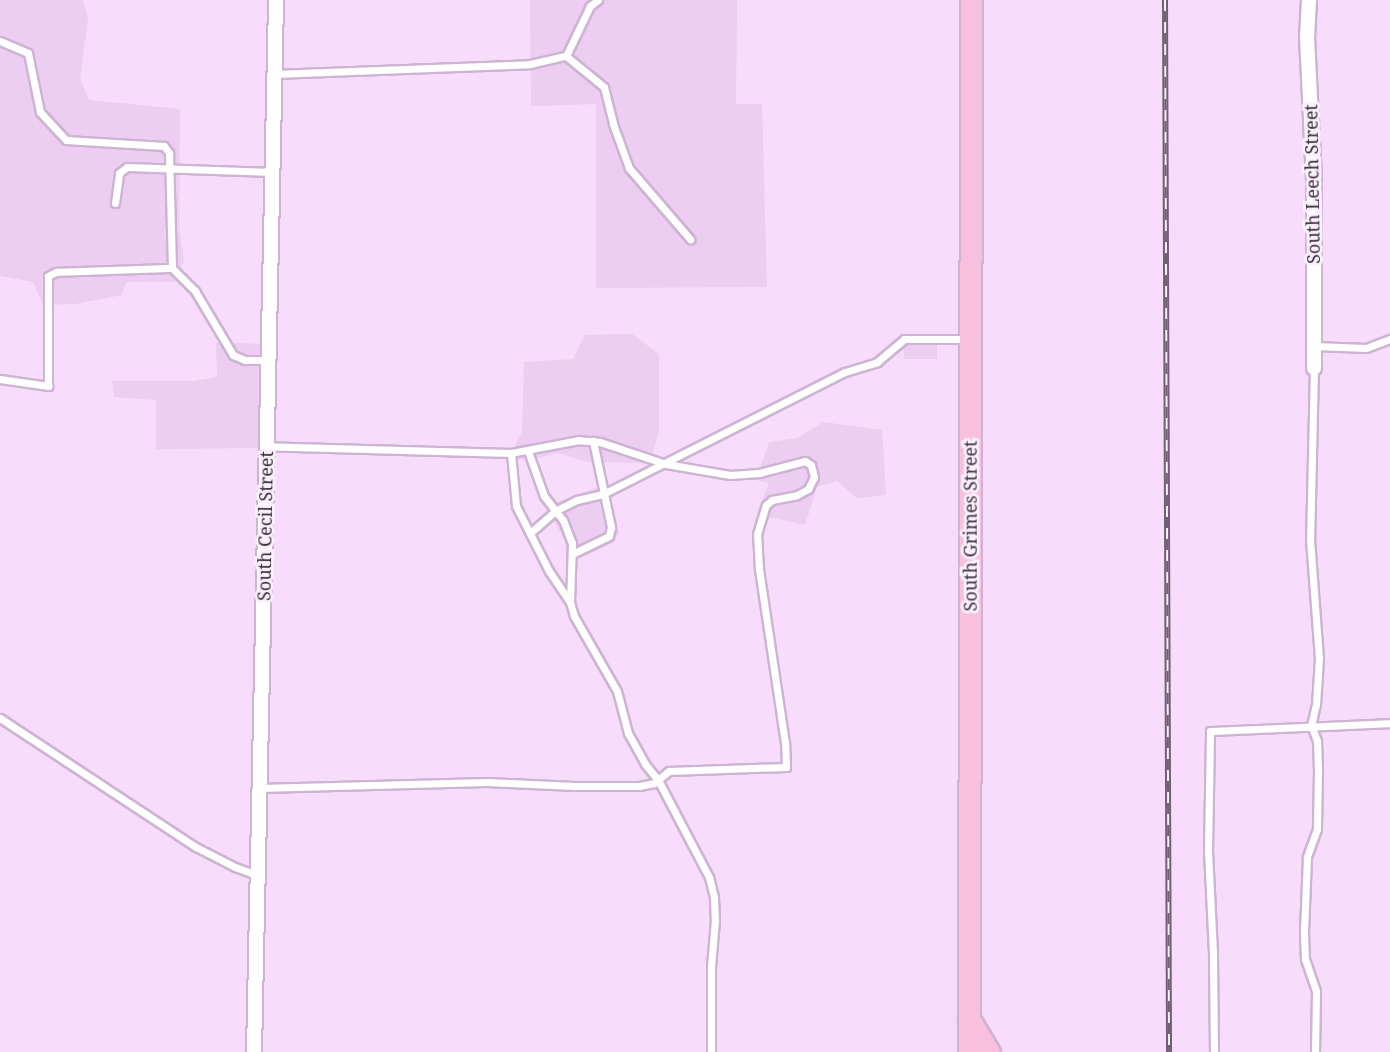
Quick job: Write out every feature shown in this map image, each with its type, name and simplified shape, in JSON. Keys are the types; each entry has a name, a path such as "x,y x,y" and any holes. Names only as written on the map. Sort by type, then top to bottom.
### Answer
{"main road":[{"name":"South Grimes Street","path":"969,1052 971,0"},
{"path":"955,1052 969,1018"},
{"path":"969,1018 989,1052"}],"street":[{"name":"South Cecil Street","path":"254,1052 276,0"},
{"name":"South Leech Street","path":"1309,0 1307,37 1314,178 1314,368"}],"lane":[{"path":"566,56 590,6 598,0"},
{"path":"0,41 28,53 40,112 66,140 164,146 169,153 172,268 195,291 233,355 245,360 268,360"},
{"path":"274,75 530,64 566,56"},
{"path":"566,56 604,87 613,124 629,168 690,239"},
{"path":"115,203 119,173 127,167 272,172"},
{"path":"0,379 48,386 48,276 56,272 172,268"},
{"path":"530,533 555,511 577,500 603,494 845,372 877,362 904,339 970,339"},
{"path":"1314,346 1366,348 1390,339"},
{"path":"1314,368 1310,539 1319,658 1316,704 1311,725 1317,741 1317,829 1307,857 1304,932 1305,959 1316,991 1315,1052"},
{"path":"572,554 609,536 611,527 593,441"},
{"path":"259,788 487,782 639,786 658,780 669,771 786,767 784,732 759,570 758,534 766,504 772,500 797,495 808,489 814,477 811,465 805,461 759,473 730,475 661,463 593,441 570,442 511,453 267,446"},
{"path":"528,451 544,496 563,520 572,543 570,602 574,616 617,691 628,733 645,764 658,780 709,877 714,897 711,1052"},
{"path":"511,453 516,506 562,594 570,602"},
{"path":"0,718 196,847 235,867 257,875"},
{"path":"1214,1052 1213,952 1208,850 1210,731 1390,723"}],"shaded area":[{"path":"0,0 83,0 88,19 80,79 89,100 180,109 179,227 184,261 174,282 126,282 122,295 75,304 43,305 33,282 0,276"},
{"path":"530,0 737,0 736,104 762,104 767,287 596,288 596,104 531,106"},
{"path":"632,334 659,354 659,432 650,463 588,462 557,453 539,458 517,459 515,445 522,432 524,362 573,359 585,335"},
{"path":"904,341 937,341 937,359 904,359"},
{"path":"216,342 261,344 259,448 156,449 156,400 114,397 112,381 193,381 217,377"},
{"path":"823,422 882,430 886,495 857,498 837,481 817,487 805,525 757,514 769,483 756,480 769,442 797,438"},
{"path":"606,484 619,533 613,543 568,563 565,541 553,519 555,503"}],"railway":[{"path":"1165,0 1169,1052"}]}
